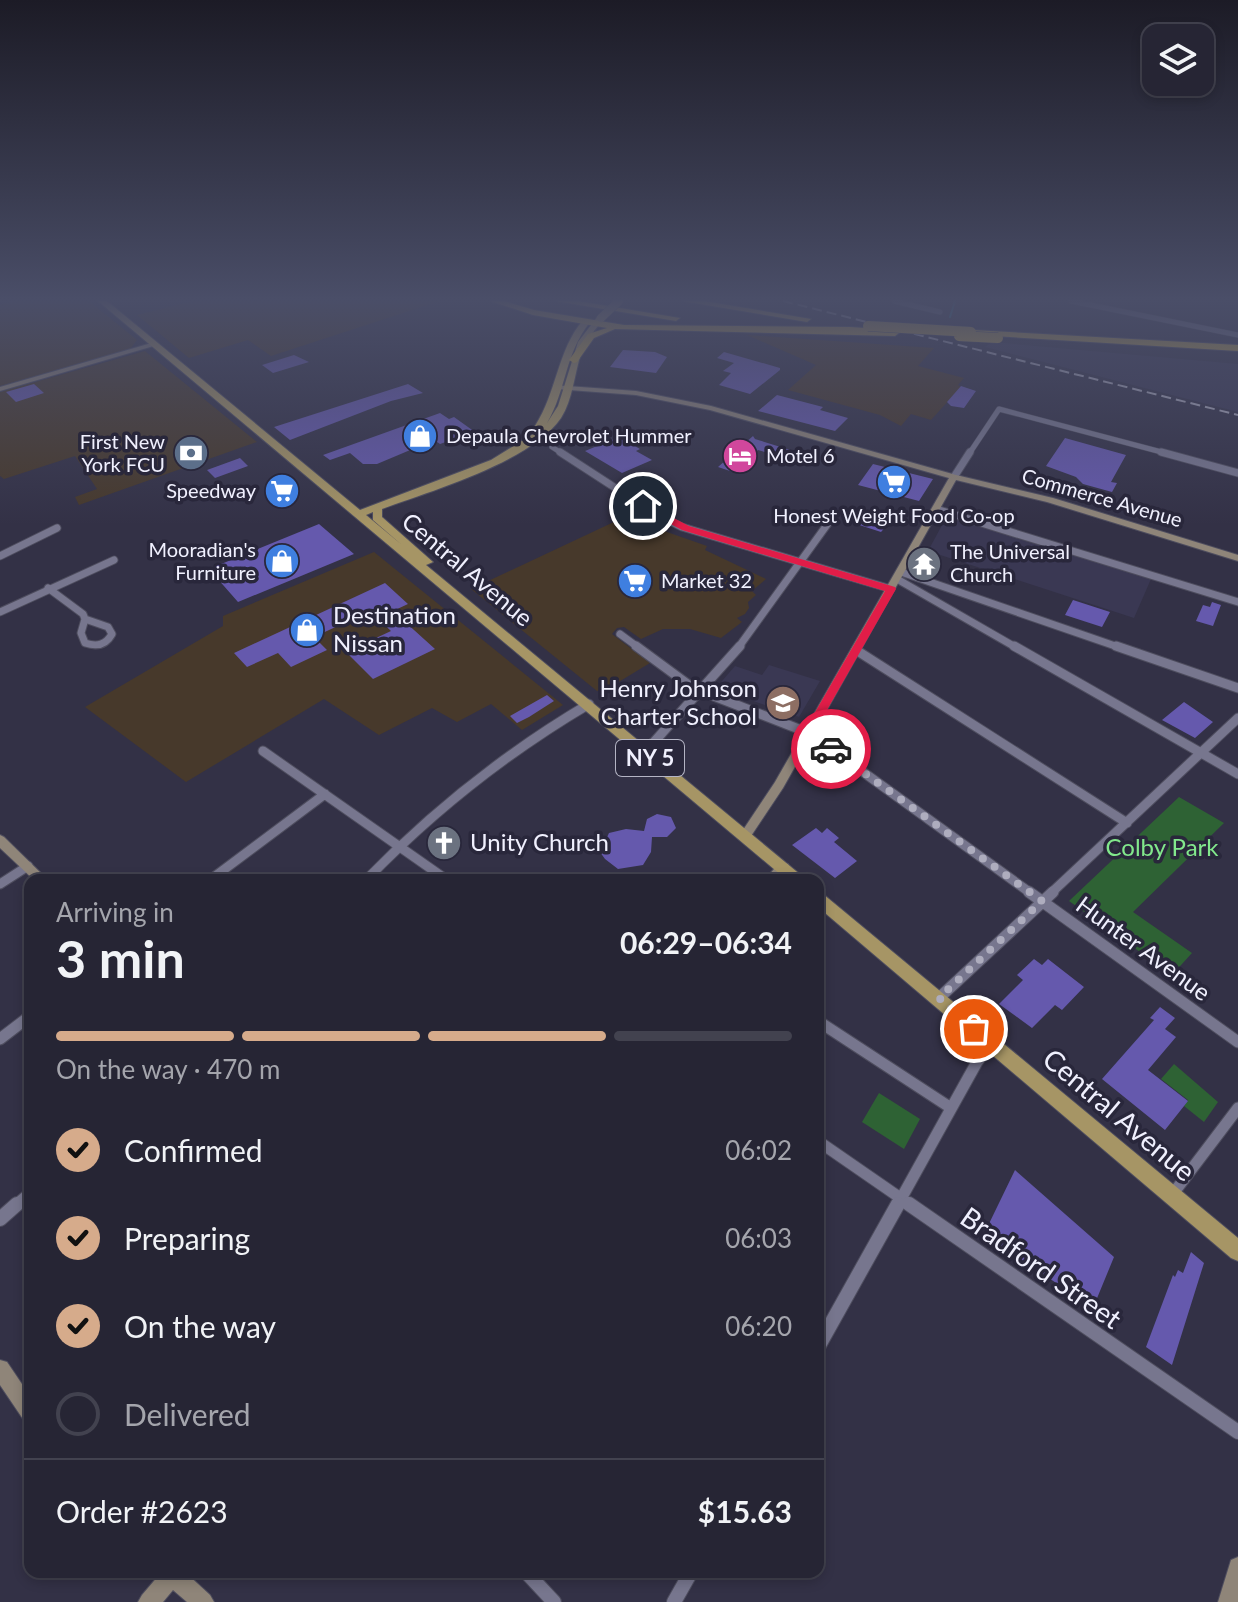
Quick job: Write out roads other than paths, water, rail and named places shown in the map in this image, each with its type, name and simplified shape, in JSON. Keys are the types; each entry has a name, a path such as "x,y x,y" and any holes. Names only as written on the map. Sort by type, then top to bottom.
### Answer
{"main road":[{"name":"Central Avenue","path":"193,376 790,874"},
{"path":"356,512 396,500 499,459 531,442 557,416 563,376"},
{"path":"356,512 508,449 530,435 546,417 566,376"},
{"path":"327,489 349,501 365,503 445,475"},
{"path":"396,500 378,511 377,518 429,562 427,571"},
{"name":"Central Avenue","path":"824,903 1238,1251"}],"street":[{"path":"0,389 46,376"},
{"name":"Commerce Avenue","path":"561,387 689,402 954,477 1037,496 1238,558"},
{"path":"745,836 809,733 954,477 999,409 1238,473"},
{"path":"552,447 672,523 800,561 896,580 1238,688"},
{"path":"936,509 1238,602"},
{"path":"642,751 654,742 741,645 829,522"},
{"path":"0,556 57,528"},
{"path":"0,612 114,560"},
{"path":"896,580 1238,774"},
{"path":"48,588 83,614 85,619"},
{"name":"Hunter Avenue","path":"620,634 700,691 809,733 1238,1042"},
{"path":"856,650 1127,823"},
{"path":"372,874 399,846 525,741 589,704"},
{"path":"939,998 1238,718"},
{"path":"263,751 439,874"},
{"path":"218,874 325,794"},
{"path":"0,840 36,874"},
{"path":"0,884 28,866"},
{"path":"777,874 783,868"},
{"path":"0,1039 24,1021"},
{"path":"824,1025 951,1108"},
{"path":"824,1325 991,1044"},
{"path":"1172,1195 1238,1108"},
{"name":"Bradford Street","path":"824,1145 1238,1432"},
{"path":"0,1219 24,1198"},
{"path":"0,1369 24,1403"},
{"path":"1229,1602 1238,1567"},
{"path":"149,1602 168,1578"},
{"path":"177,1578 203,1602"},
{"path":"532,1578 554,1602"},
{"path":"674,1602 688,1578"}],"railway":[{"path":"1081,376 1238,415"}],"place":[{"name":"Depaula Chevrolet Hummer","path":"420,436"},
{"name":"First New York FCU","path":"191,453"},
{"name":"Motel 6","path":"740,456"},
{"name":"Honest Weight Food Co-op","path":"894,482"},
{"name":"Speedway","path":"282,491"},
{"name":"Mooradian's Furniture","path":"282,561"},
{"name":"The Universal Church","path":"924,564"},
{"name":"Market 32","path":"635,581"},
{"name":"Destination Nissan","path":"307,630"},
{"name":"Henry Johnson Charter School","path":"783,703"},
{"name":"Unity Church","path":"444,843"}],"park label":[{"name":"Colby Park","path":"1162,848"}]}
